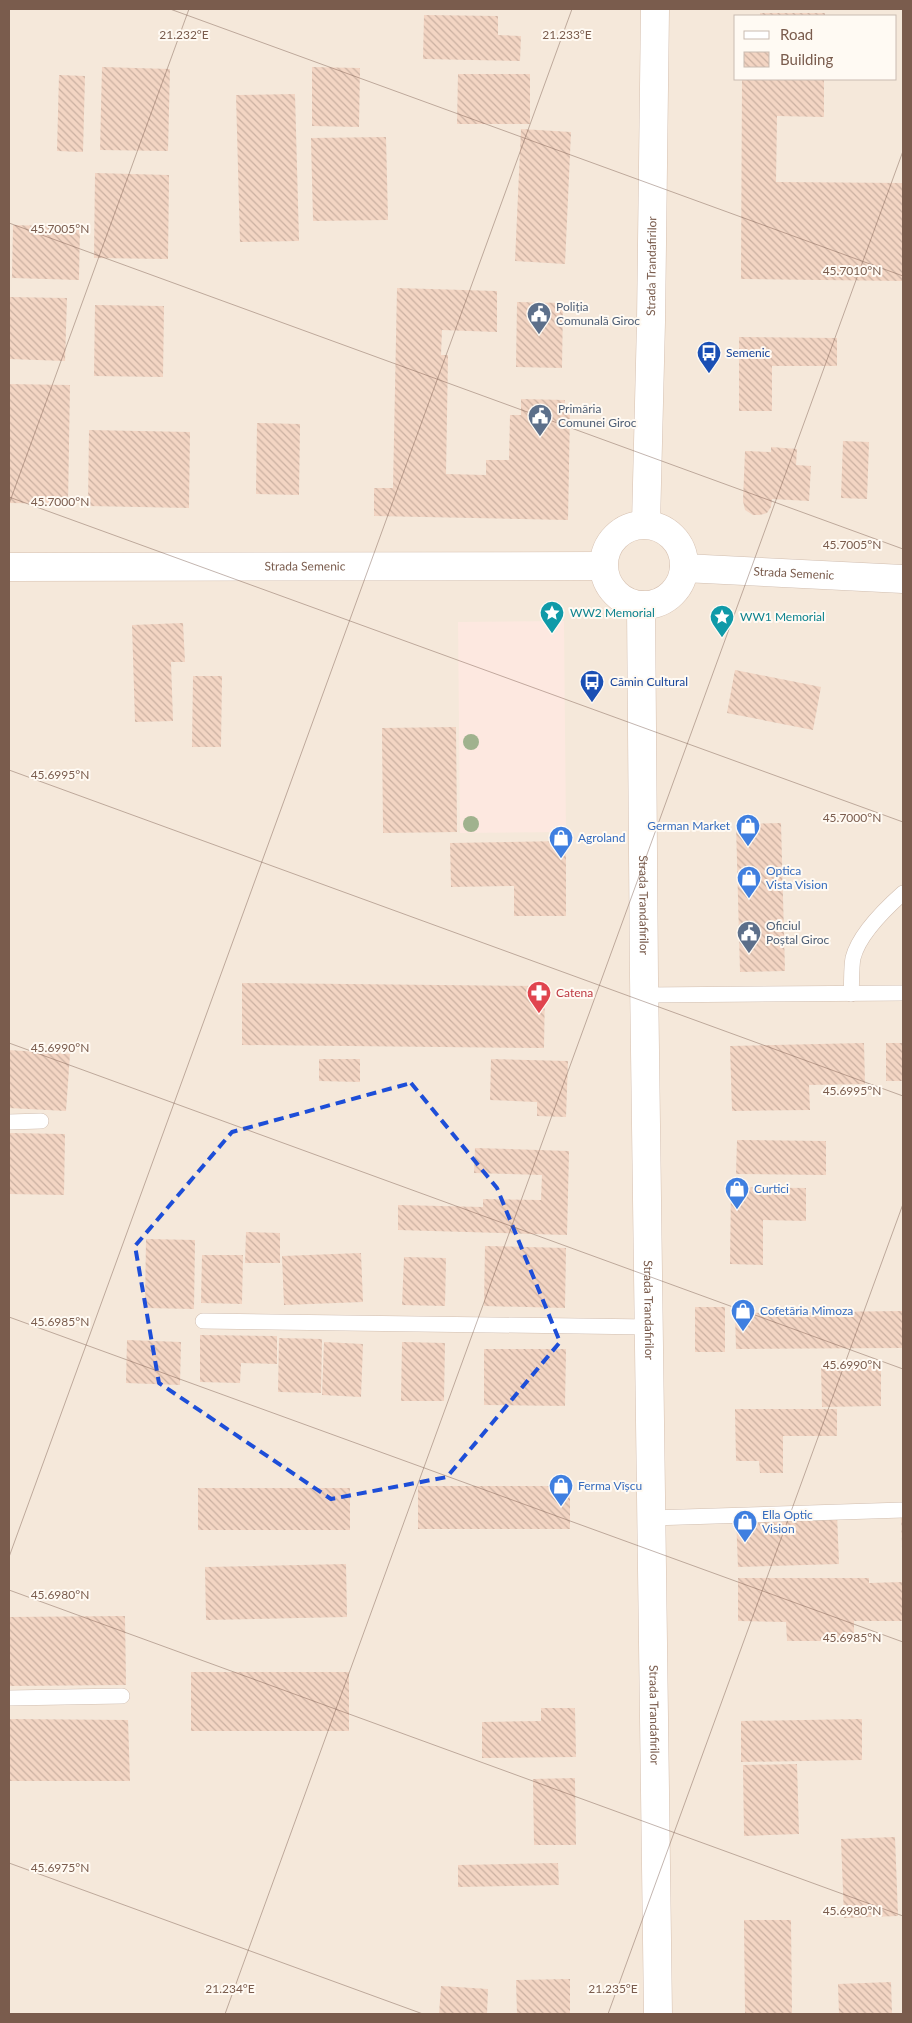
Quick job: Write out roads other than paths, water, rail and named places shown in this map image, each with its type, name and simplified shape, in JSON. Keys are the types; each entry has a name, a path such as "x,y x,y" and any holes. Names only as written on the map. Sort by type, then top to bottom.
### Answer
{"main road":[{"name":"Strada Trandafirilor","path":"646,524 655,9"},
{"path":"646,524 658,527 674,539 683,555 684,568 681,580 675,591 665,599 654,604 641,605 629,603 610,588 605,578 603,566 605,553 611,541 620,531 646,524"},
{"name":"Strada Semenic","path":"9,567 603,566"},
{"name":"Strada Semenic","path":"684,568 903,579"},
{"name":"Strada Trandafirilor","path":"641,605 644,995 658,2014"}],"lane":[{"path":"851,994 853,958 864,938 884,910 903,893"},
{"path":"644,995 903,992"},
{"path":"9,1122 41,1121"},
{"path":"203,1321 649,1327"},
{"path":"651,1518 903,1510"},
{"path":"9,1698 122,1696"}],"place":[{"name":"Poliția Comunală Giroc","path":"539,335"},
{"name":"Semenic","path":"709,374"},
{"name":"Primăria Comunei Giroc","path":"540,437"},
{"name":"WW2 Memorial","path":"552,634"},
{"name":"WW1 Memorial","path":"722,638"},
{"name":"Cămin Cultural","path":"592,703"},
{"name":"German Market","path":"748,847"},
{"name":"Agroland","path":"561,859"},
{"name":"Optica Vista Vision","path":"749,899"},
{"name":"Oficiul Poștal Giroc","path":"749,954"},
{"name":"Catena","path":"539,1014"},
{"name":"Curtici","path":"737,1210"},
{"name":"Cofetăria Mimoza","path":"743,1332"},
{"name":"Ferma Vîșcu","path":"561,1507"},
{"name":"Ella Optic Vision","path":"745,1543"}]}
